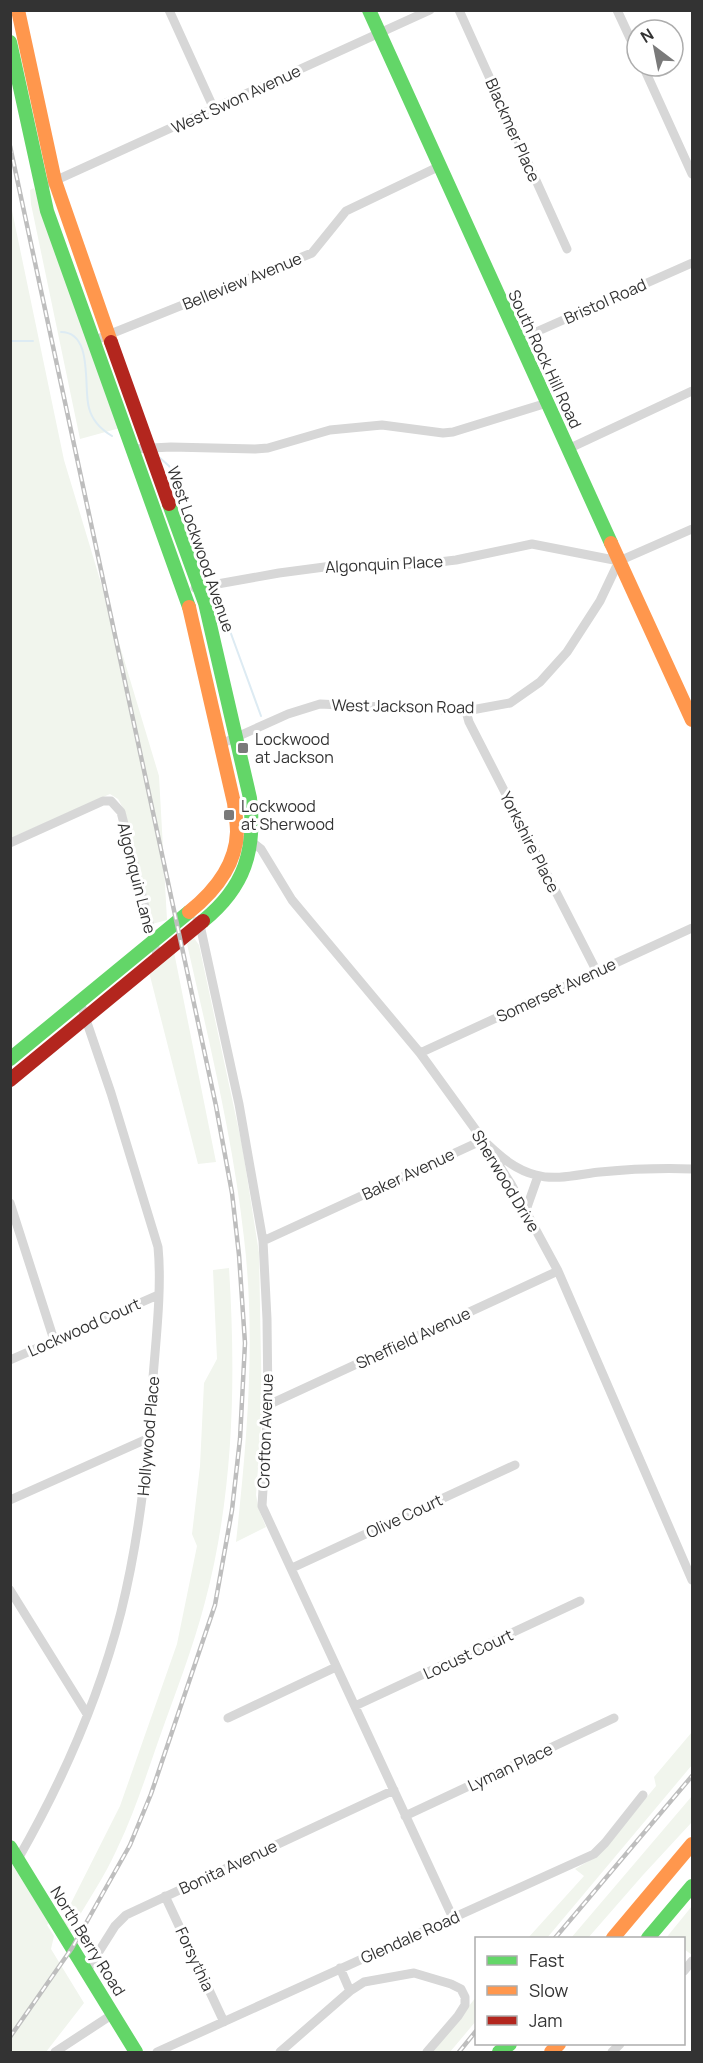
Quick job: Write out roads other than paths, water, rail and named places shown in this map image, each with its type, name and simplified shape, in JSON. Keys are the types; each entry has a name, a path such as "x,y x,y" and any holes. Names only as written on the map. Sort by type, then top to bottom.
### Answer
{"main road":[{"name":"West Lockwood Avenue","path":"18,10 20,72"},
{"name":"South Rock Hill Road","path":"369,10 693,720"},
{"name":"West Lockwood Avenue","path":"10,42 49,184 57,240 184,591 194,625 234,803 236,840 222,878 205,899 10,1059"},
{"name":"West Lockwood Avenue","path":"10,1080 200,925 228,898 237,884 250,853 254,828 237,736 200,586 108,335 49,184"},
{"path":"614,1937 693,1844"},
{"name":"North Berry Road","path":"14,1853 136,2052"},
{"path":"649,1937 693,1886"}],"street":[{"path":"169,10 214,109"},
{"name":"West Swon Avenue","path":"49,184 430,10"},
{"name":"Blackmer Place","path":"459,10 567,249"},
{"path":"617,10 625,27"},
{"path":"649,78 693,174"},
{"name":"Belleview Avenue","path":"93,341 312,253 346,211 440,166"},
{"name":"Bristol Road","path":"518,340 693,262"},
{"path":"568,449 693,391"},
{"path":"132,449 268,448 330,430 382,425 443,433 453,432 547,404"},
{"path":"619,561 693,529"},
{"name":"Algonquin Place","path":"184,591 200,586 332,566 422,564 456,560 532,544 619,561"},
{"name":"West Jackson Road","path":"221,744 288,714 320,704 466,711 510,703 540,682 567,652 600,601 619,561"},
{"name":"Yorkshire Place","path":"466,711 469,722 597,972"},
{"name":"Algonquin Lane","path":"10,843 103,801 111,801 120,812 158,959"},
{"path":"236,840 252,842"},
{"name":"Sherwood Drive","path":"252,842 261,849 292,900 420,1053 483,1140 525,1210 558,1271 693,1580"},
{"name":"Crofton Avenue","path":"189,912 200,925 239,1104 263,1240 268,1405 262,1506 453,1918"},
{"name":"Somerset Avenue","path":"420,1053 693,928"},
{"name":"Hollywood Place","path":"14,1853 43,1815 87,1714 120,1613 141,1503 149,1438 160,1262 155,1233 80,1002"},
{"path":"483,1140 507,1162 520,1170 538,1176 562,1177 646,1169 693,1169"},
{"name":"Baker Avenue","path":"263,1240 483,1140"},
{"path":"525,1210 538,1176"},
{"path":"10,1203 54,1340"},
{"name":"Sheffield Avenue","path":"268,1405 558,1271"},
{"name":"Lockwood Court","path":"10,1360 158,1294"},
{"path":"10,1500 149,1438"},
{"name":"Olive Court","path":"292,1568 515,1465"},
{"path":"10,1590 87,1714"},
{"name":"Locust Court","path":"355,1707 580,1601"},
{"path":"228,1718 336,1667"},
{"name":"Lyman Place","path":"405,1816 614,1718"},
{"name":"Bonita Avenue","path":"86,1972 119,1921 134,1911 393,1790"},
{"name":"Glendale Road","path":"157,2052 594,1854 643,1795"},
{"name":"Forsythia","path":"165,1896 224,2022"},
{"path":"340,1968 350,1991"},
{"path":"280,2052 350,1991 364,1982 414,1973 461,1989 465,1997 465,2005 427,2052"},
{"path":"55,2052 113,2014"}],"waterway":[{"path":"61,332 71,334 83,351 90,412 98,424 112,436"},
{"path":"10,341 33,341"},
{"path":"160,458 169,466 184,491 191,526 206,563"},
{"path":"218,598 261,716"}],"railway":[{"path":"10,146 216,1106 232,1193 245,1343 240,1439 232,1510 215,1605 151,1794 130,1845 72,1948 10,2037"},
{"path":"556,1937 692,1776"},
{"path":"459,2052 475,2032"}],"place":[{"name":"Lockwood at Jackson","path":"243,748"},
{"name":"Lockwood at Sherwood","path":"229,815"}]}
